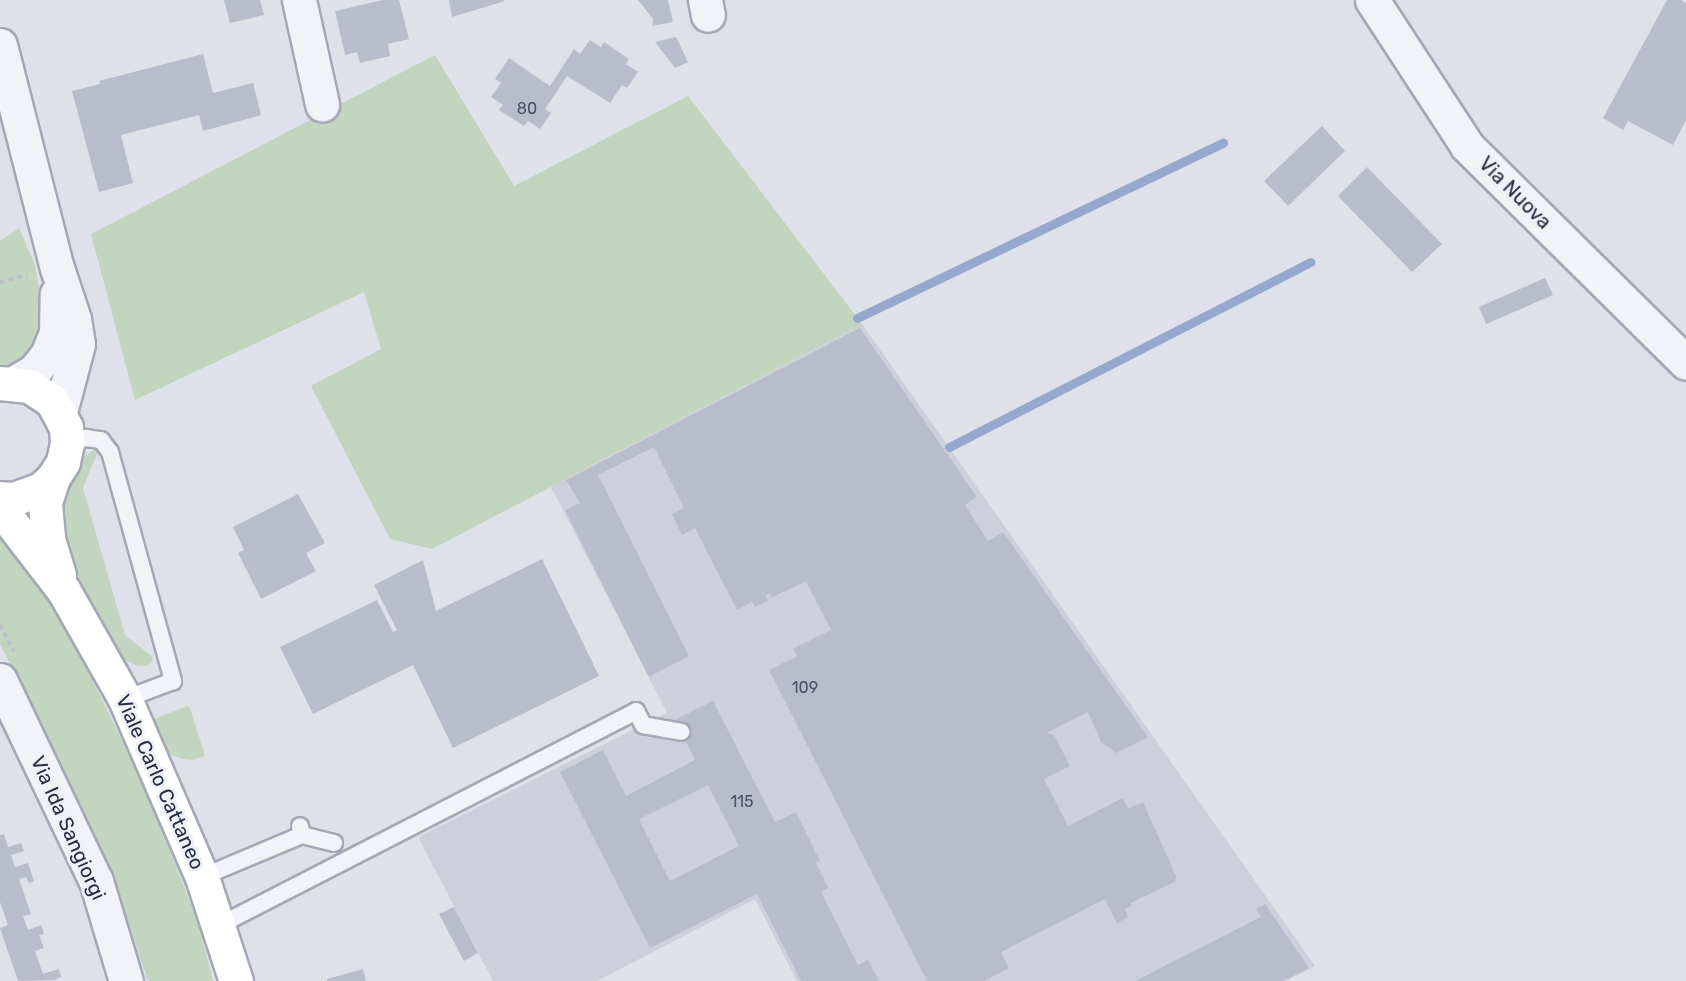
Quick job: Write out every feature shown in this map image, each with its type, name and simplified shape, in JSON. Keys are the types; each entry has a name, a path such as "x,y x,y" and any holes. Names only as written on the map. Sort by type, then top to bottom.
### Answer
{"main road":[{"path":"8,382 41,392 60,412 66,427 67,443"},
{"name":"Viale Carlo Cattaneo","path":"64,591 48,539 45,503 53,478 63,462 67,443"},
{"path":"0,498 28,495 53,478"},
{"name":"Viale Carlo Cattaneo","path":"0,508 64,591 125,699 202,877 220,925 236,981"}],"street":[{"path":"299,0 322,104"},
{"name":"Via Nuova","path":"1372,0 1467,146 1686,363"},
{"path":"0,45 57,268 68,294 78,344 60,412"},
{"path":"8,382 34,370 56,333 57,268"},
{"name":"Via Ida Sangiorgi","path":"0,680 96,881 126,981"}],"lane":[{"path":"67,443 86,438 101,440 110,452 173,681 125,699"},
{"path":"220,925 636,711 643,725 681,732"},
{"path":"202,877 301,831 334,843"}],"shaded area":[{"path":"862,324 1315,966 1286,981 797,981 755,899 597,981 493,981 418,837 667,713 551,487"}],"green space":[{"path":"435,55 514,186 688,96 862,324 432,549 390,539 311,386 381,349 364,292 135,400 91,234"},
{"path":"19,228 35,265 46,327 29,358 9,367 0,367 0,241"},
{"path":"95,449 98,451 83,488 125,635 153,657 151,663 145,666 138,666 122,659 75,572 60,528 60,492 80,459"},
{"path":"0,527 6,532 75,645 144,785 197,919 213,981 148,981 107,861 0,644"},
{"path":"187,706 190,708 205,756 193,760 182,759 167,753 154,719"}],"building":[{"path":"224,0 260,0 264,15 230,23"},
{"path":"383,0 399,0 409,39 388,44 390,56 360,63 357,52 345,55 335,11"},
{"path":"449,0 504,0 505,1 452,17"},
{"path":"638,0 668,0 673,22 652,26 653,19"},
{"path":"1667,0 1681,0 1686,3 1686,120 1673,145 1628,121 1623,130 1603,118"},
{"path":"676,37 688,62 675,68 655,42"},
{"path":"590,40 601,47 604,42 629,59 626,64 638,72 627,88 622,85 610,103 567,76 545,109 551,113 540,129 528,121 524,126 499,110 503,105 491,97 501,83 495,79 509,58 550,86 574,49 580,54"},
{"path":"203,54 213,93 253,83 261,115 203,131 199,115 121,135 133,183 99,192 72,91 100,84 99,81"},
{"path":"1322,126 1345,151 1288,206 1264,181"},
{"path":"1367,167 1442,244 1412,272 1338,196"},
{"path":"1545,278 1553,295 1486,324 1479,307"},
{"path":"860,328 977,497 965,505 988,541 1003,532 1148,737 1116,753 1101,742 1088,712 1046,733 1054,735 1070,766 1044,779 1068,826 1123,798 1128,809 1143,802 1176,876 1175,882 1130,903 1132,906 1125,909 1128,917 1117,923 1105,899 1001,952 1009,968 984,981 927,981 769,670 797,656 793,649 831,630 806,581 771,598 769,593 765,595 768,601 755,607 752,602 737,610 695,528 682,535 672,514 684,508 654,447 598,475 689,656 649,677 565,510 580,503 566,480"},
{"path":"298,494 325,543 306,553 316,571 261,599 238,553 244,550 233,527"},
{"path":"542,559 599,676 453,748 413,665 313,714 280,647 377,600 393,632 397,630 374,585 423,560 436,611"},
{"path":"713,701 775,822 796,812 820,861 816,863 828,888 821,892 858,965 868,960 879,981 801,981 757,894 650,948 560,772 603,750 626,796 695,760 675,720","holes":["708,785 739,846 670,881 639,819"]},
{"path":"4,834 8,847 21,843 24,851 11,855 15,867 28,863 34,881 29,883 26,877 19,879 31,914 23,916 28,930 41,925 44,934 39,935 44,948 35,951 43,974 59,969 61,977 54,980 18,981 0,928 8,925 0,902 0,835"},
{"path":"1265,904 1309,968 1283,981 1135,981 1261,917 1256,909"},
{"path":"454,907 478,953 464,961 439,914"},
{"path":"363,969 366,981 327,981 327,979"}],"waterway":[{"path":"857,318 1223,143"},
{"path":"949,447 1310,262"}]}
